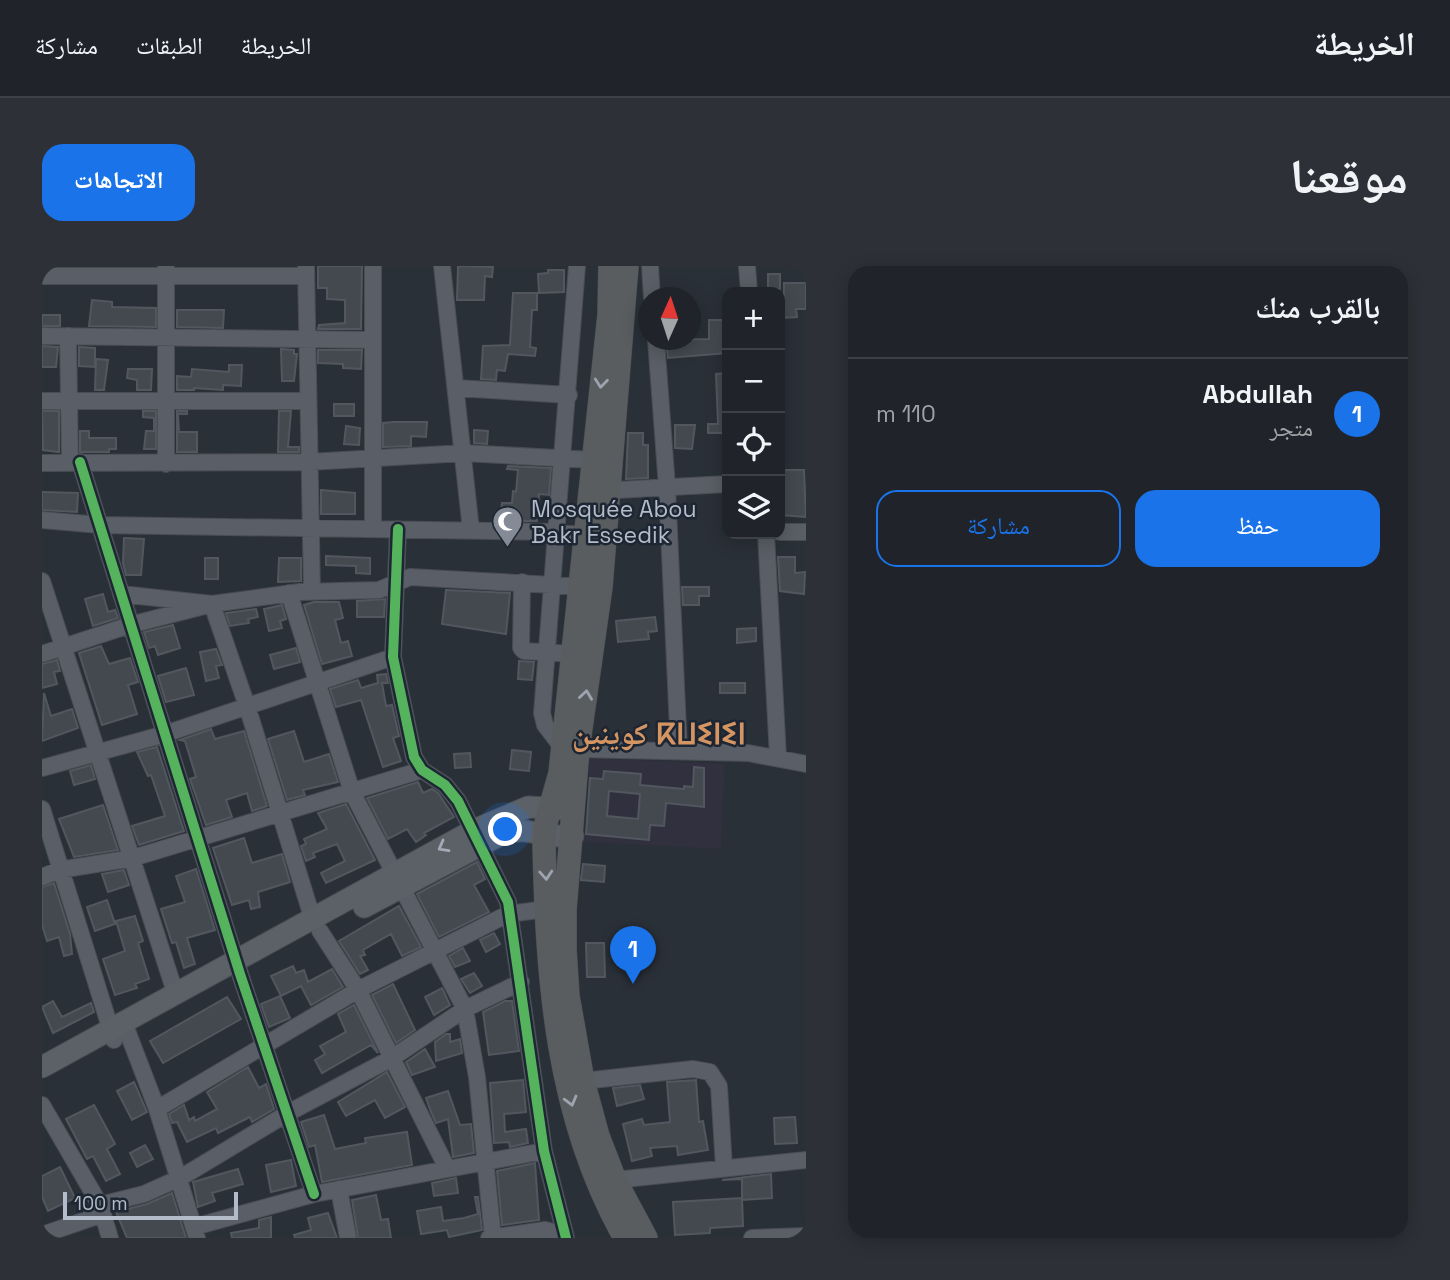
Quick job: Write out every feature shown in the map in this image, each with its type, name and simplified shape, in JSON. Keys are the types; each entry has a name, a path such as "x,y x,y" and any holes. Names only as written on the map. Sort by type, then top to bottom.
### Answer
{"highway":[{"path":"610,266 609,315 593,460 600,491 585,536 591,587 573,654 570,748 576,811 565,910 565,950 568,996 583,1081 615,1180 646,1238"},
{"path":"625,1238 596,1181 565,1082 553,1004 546,909 545,834 570,748 627,266"}],"main road":[{"path":"42,1067 119,1030 316,926 477,838 520,810 551,807 576,811"},
{"path":"477,838 510,831 573,835"},
{"path":"42,1081 175,992 238,967"}],"street":[{"path":"373,266 373,529"},
{"path":"442,266 471,530"},
{"path":"577,266 542,718 570,748 748,752 806,764"},
{"path":"650,266 651,287"},
{"path":"747,266 749,287"},
{"path":"166,270 166,464"},
{"path":"42,276 166,270 306,271 312,592"},
{"path":"68,335 69,400 75,462 100,525 238,967 314,1194"},
{"path":"42,336 373,340"},
{"path":"657,350 667,487 679,751"},
{"path":"456,388 569,395"},
{"path":"42,401 308,401"},
{"path":"42,463 309,462 373,456 464,453 593,460"},
{"path":"600,491 722,484"},
{"path":"42,520 100,525 471,530 556,532 585,536"},
{"path":"289,593 352,792 465,1009 477,1077 491,1238 556,1235 508,902 452,791 422,770 414,757 393,657 398,529"},
{"path":"785,532 806,532"},
{"path":"766,539 778,757"},
{"path":"42,654 130,625 212,604 289,593 379,590 416,576 591,587"},
{"path":"42,581 175,992"},
{"path":"522,582 520,644 524,650 573,654"},
{"path":"121,594 212,604"},
{"path":"212,604 316,926 358,990 447,1168"},
{"path":"42,768 165,734 318,685 393,657"},
{"path":"42,877 59,870 133,858 422,770"},
{"path":"42,809 59,870 119,1030 157,1109 195,1233 314,1194 544,1151"},
{"path":"157,1109 358,990 508,914 546,909"},
{"path":"42,1235 180,1178 288,1113 392,1058 465,1009 521,982"},
{"path":"583,1081 693,1069 709,1072 719,1086 724,1168"},
{"path":"42,1105 102,1210 110,1238"},
{"path":"615,1180 806,1160"},
{"path":"339,1189 348,1238"},
{"path":"762,1238 806,1236"}],"shaded area":[{"path":"589,758 725,764 721,849 585,842"}],"building":[{"path":"318,266 362,266 361,329 318,329 319,325 345,323 345,300 327,299 327,288 318,288"},
{"path":"458,266 493,267 492,277 485,276 484,300 457,300"},
{"path":"548,270 564,270 564,292 539,293 538,274 548,273"},
{"path":"768,274 780,274 780,287 768,287"},
{"path":"784,283 806,283 806,309 796,309 797,317 785,318"},
{"path":"513,293 537,293 537,310 532,310 530,347 536,348 535,356 508,354 505,371 497,370 496,380 481,379 483,346 510,345"},
{"path":"92,300 112,302 112,307 156,308 156,327 89,326"},
{"path":"177,310 224,310 223,328 177,327"},
{"path":"42,315 60,315 60,326 42,326"},
{"path":"709,320 722,320 722,353 668,358 667,350 701,350 701,339 709,339"},
{"path":"42,346 58,347 56,367 42,367"},
{"path":"79,347 95,348 95,367 79,366"},
{"path":"281,349 294,350 294,354 297,354 294,381 282,381"},
{"path":"318,350 362,350 361,369 343,368 343,364 318,363"},
{"path":"96,359 108,360 104,390 95,390"},
{"path":"229,365 242,365 241,386 223,385 223,390 177,390 177,376 191,377 192,369 229,372"},
{"path":"128,369 152,369 151,390 137,390 137,380 127,378"},
{"path":"722,373 722,433 708,433 708,424 718,424 716,374"},
{"path":"334,404 354,404 354,416 334,416"},
{"path":"42,411 59,411 59,452 43,450"},
{"path":"143,411 156,411 156,449 144,449 146,431 154,431 154,418 143,417"},
{"path":"177,411 187,411 187,414 178,414 179,432 197,432 197,452 177,452"},
{"path":"279,411 291,411 288,447 299,447 299,452 278,452"},
{"path":"427,422 426,437 411,436 411,446 383,447 383,423"},
{"path":"675,425 695,425 692,449 675,448"},
{"path":"346,426 360,428 359,445 344,444"},
{"path":"474,430 488,431 487,444 474,443"},
{"path":"80,431 89,431 89,438 116,438 116,449 109,449 109,452 80,452"},
{"path":"628,433 643,433 643,445 648,445 648,478 626,479"},
{"path":"508,466 551,468 549,495 539,494 537,521 500,521 502,503 512,503 513,491 516,492 518,470 507,469"},
{"path":"785,470 804,470 806,517 785,515"},
{"path":"321,490 355,493 355,514 321,514"},
{"path":"42,492 78,493 77,512 42,510"},
{"path":"124,538 144,539 141,575 126,575 123,563"},
{"path":"326,556 370,558 370,574 356,573 356,566 326,565"},
{"path":"778,557 795,557 795,573 805,572 804,594 780,591"},
{"path":"205,558 218,558 218,579 205,579"},
{"path":"279,558 301,558 301,581 278,582"},
{"path":"682,587 709,587 709,596 699,596 699,605 683,605"},
{"path":"446,590 510,593 506,634 442,624"},
{"path":"103,594 108,612 115,610 118,618 93,626 85,599"},
{"path":"385,599 384,617 357,617 357,601"},
{"path":"314,602 339,602 343,618 335,620 341,643 348,641 352,656 322,664 304,605"},
{"path":"282,605 286,619 280,621 282,628 269,631 264,609"},
{"path":"256,609 258,617 248,619 249,623 230,626 226,613"},
{"path":"655,617 657,631 648,632 649,639 618,642 616,621"},
{"path":"173,625 180,648 158,655 155,646 149,648 144,632"},
{"path":"756,628 756,641 737,643 737,629"},
{"path":"101,646 109,664 130,658 138,682 128,685 137,714 102,725 79,653"},
{"path":"296,648 300,662 274,669 270,655"},
{"path":"216,649 222,665 216,666 219,678 206,681 200,652"},
{"path":"57,660 60,671 54,672 57,684 42,688 42,664"},
{"path":"519,661 534,662 532,680 518,679"},
{"path":"186,668 194,695 166,702 158,676"},
{"path":"386,674 388,683 382,683 386,706 392,705 399,736 393,738 401,761 383,767 361,700 336,707 330,689 358,680 361,688 378,683 377,675"},
{"path":"720,683 745,683 745,693 720,693"},
{"path":"44,693 51,716 72,709 78,728 42,741"},
{"path":"211,729 215,739 244,731 267,806 252,811 247,793 226,800 232,817 206,825 190,779 196,777 185,741 180,740"},
{"path":"294,731 304,762 329,754 338,782 303,790 305,795 287,800 268,739"},
{"path":"157,747 184,831 139,845 132,826 165,816 151,775 148,776 137,752"},
{"path":"512,750 531,752 529,771 510,769"},
{"path":"470,753 471,767 455,768 454,754"},
{"path":"91,765 95,779 74,785 70,771"},
{"path":"694,767 704,768 704,807 666,803 664,826 650,825 649,840 586,834 590,778 603,779 604,771 641,774 640,785 684,789 684,786 693,787","holes":["609,791 640,794 638,819 607,816"]},
{"path":"418,782 423,793 432,789 438,793 454,817 424,833 426,835 416,842 407,829 388,839 367,798"},
{"path":"346,804 375,860 326,883 321,873 345,861 337,844 313,853 315,857 306,861 301,846 306,844 304,839 327,829 318,813"},
{"path":"103,805 118,850 74,857 59,819"},
{"path":"244,838 252,863 282,854 290,882 258,892 260,907 251,909 249,900 232,905 213,848"},
{"path":"477,862 485,879 474,885 489,912 439,937 417,894"},
{"path":"583,864 605,866 604,882 581,880"},
{"path":"196,869 215,930 187,938 195,964 184,968 176,942 172,943 161,909 185,902 176,876"},
{"path":"124,870 129,885 108,892 102,874"},
{"path":"54,883 70,934 72,954 64,956 59,937 47,941 42,925 42,887"},
{"path":"107,900 115,924 95,931 87,907"},
{"path":"399,906 421,947 402,956 391,934 363,950 365,955 360,956 368,970 360,974 339,941"},
{"path":"135,916 143,941 138,943 149,979 135,984 137,988 115,995 103,959 125,951 116,921"},
{"path":"494,933 500,944 486,952 480,940"},
{"path":"586,943 604,943 605,977 587,977"},
{"path":"463,948 470,961 455,967 449,956"},
{"path":"293,966 296,973 304,970 308,982 332,969 343,987 311,1005 301,986 281,996 271,976"},
{"path":"474,973 482,986 470,993 461,979"},
{"path":"393,984 415,1030 396,1043 372,995"},
{"path":"442,988 450,1005 434,1015 425,997"},
{"path":"280,996 290,1018 269,1027 261,1004"},
{"path":"227,997 241,1019 163,1063 150,1041"},
{"path":"53,1001 62,1017 91,1003 94,1012 53,1033 42,1007"},
{"path":"505,1001 512,1001 519,1051 489,1055 483,1012"},
{"path":"354,1005 378,1053 371,1045 322,1073 315,1060 325,1054 320,1046 346,1032 338,1014"},
{"path":"450,1034 450,1042 460,1039 462,1053 436,1061 435,1042"},
{"path":"425,1049 435,1067 412,1075 406,1062"},
{"path":"248,1067 259,1088 266,1084 274,1109 252,1122 250,1117 218,1133 216,1128 187,1142 177,1122 172,1123 169,1114 184,1105 189,1120 194,1117 195,1121 217,1109 207,1092"},
{"path":"387,1072 405,1107 385,1118 375,1100 346,1116 338,1102"},
{"path":"523,1080 526,1112 504,1114 505,1132 526,1129 528,1143 510,1147 509,1142 494,1143 490,1083"},
{"path":"696,1080 699,1122 703,1121 708,1150 678,1155 677,1146 650,1148 652,1156 632,1161 623,1124 642,1119 644,1125 670,1122 667,1082"},
{"path":"134,1082 147,1112 132,1120 117,1091"},
{"path":"640,1085 644,1099 617,1106 613,1088"},
{"path":"448,1091 460,1125 471,1124 474,1153 453,1157 448,1119 436,1123 431,1112 426,1098"},
{"path":"94,1105 115,1144 107,1149 120,1174 106,1181 93,1156 87,1159 66,1119"},
{"path":"324,1115 335,1149 366,1143 365,1138 407,1132 412,1165 322,1182 315,1145 309,1147 301,1122"},
{"path":"795,1117 797,1143 775,1144 774,1118"},
{"path":"145,1145 153,1159 137,1167 130,1153"},
{"path":"291,1160 296,1186 271,1192 266,1165"},
{"path":"535,1163 539,1220 502,1225 497,1171"},
{"path":"60,1167 75,1198 48,1211 42,1197 42,1176"},
{"path":"238,1169 243,1184 212,1193 215,1201 198,1207 193,1182"},
{"path":"771,1174 772,1198 742,1200 742,1179 722,1180"},
{"path":"456,1178 458,1193 434,1196 432,1183"},
{"path":"172,1193 186,1238 127,1238 116,1212 147,1204"},
{"path":"376,1195 381,1220 388,1219 391,1238 358,1238 352,1200"},
{"path":"475,1197 478,1197 482,1230 449,1237 447,1230 421,1234 417,1211 441,1207 443,1221 464,1218 478,1214"},
{"path":"742,1198 743,1226 710,1228 710,1233 675,1235 673,1202"},
{"path":"328,1213 337,1238 295,1238 294,1235 311,1230 308,1218"},
{"path":"271,1217 271,1238 232,1238 231,1233 259,1228 259,1220"}],"cycle path":[{"path":"80,462 240,974 314,1194"},
{"path":"398,529 393,657 414,757 422,770 445,785 458,801 508,902 544,1151 566,1238"}],"place":[{"name":"Mosquée Abou Bakr Essedik","path":"508,549"},
{"name":"Abdullah","path":"633,984"}],"district":[{"name":"كوينين ⴽⵡⵉⵏⵉⵏ","path":"659,734"}]}
